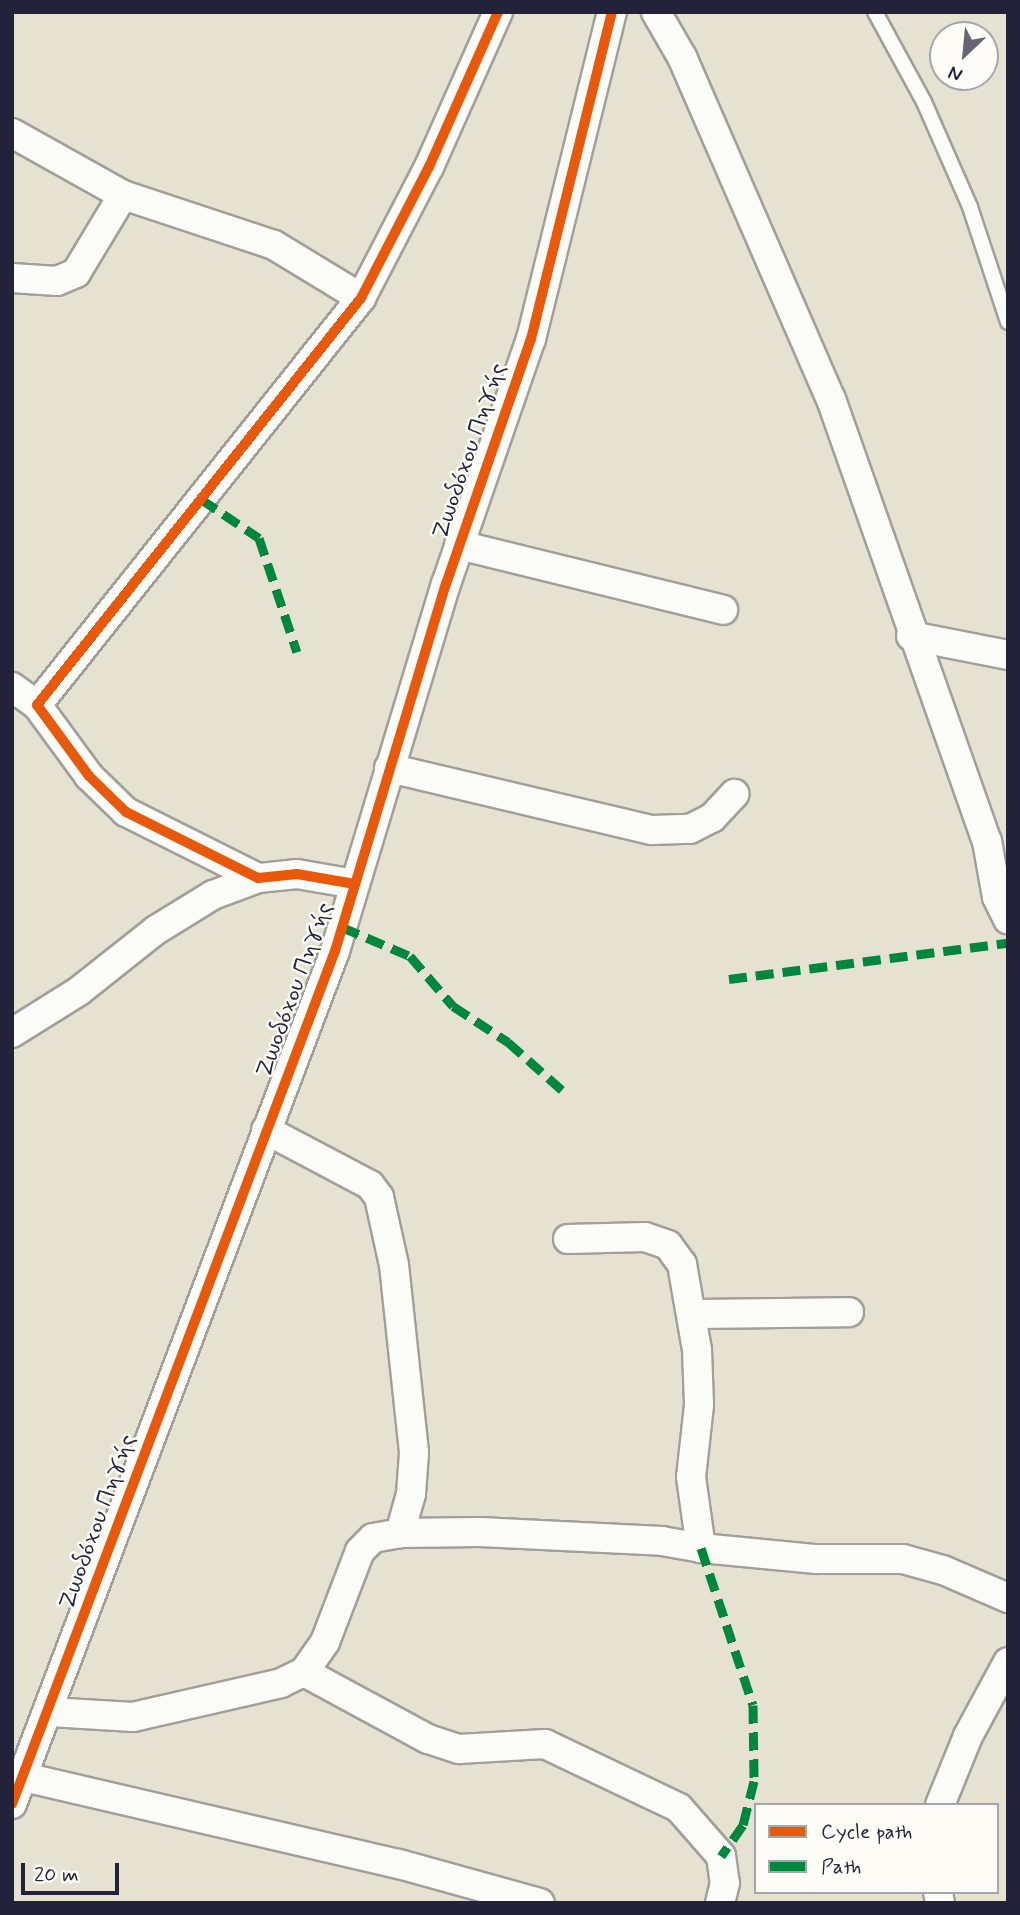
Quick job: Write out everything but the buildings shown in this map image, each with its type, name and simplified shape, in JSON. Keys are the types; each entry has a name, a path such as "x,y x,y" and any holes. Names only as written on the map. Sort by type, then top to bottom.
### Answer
{"street":[{"path":"37,705 362,298 429,167 498,12"},
{"name":"Ζωοδόχου Πηγής","path":"12,1804 50,1712 335,951 459,545 531,339 612,12"},
{"path":"656,12 682,57 831,399 911,636 987,841 997,897 1008,920"},
{"path":"12,133 122,195 274,245 362,298"},
{"path":"12,278 57,281 76,273 122,195"},
{"path":"459,545 723,611"},
{"path":"911,636 1008,655"},
{"path":"12,687 37,705 89,776 126,812 258,878"},
{"path":"389,768 652,830 690,829 712,818 734,794"},
{"path":"12,1034 79,991 156,930 213,895 258,878 297,874 355,884"},
{"path":"266,1130 370,1185 379,1197 394,1265 413,1441 411,1494 400,1533"},
{"path":"568,1239 645,1237 668,1245 682,1264 693,1314 699,1405 691,1477 701,1548"},
{"path":"693,1314 849,1312"},
{"path":"50,1712 133,1717 281,1683 304,1672 325,1642 360,1551 373,1538 400,1533 571,1537 816,1559 902,1559 943,1570 1008,1598"},
{"path":"941,1803 968,1736 1008,1662"},
{"path":"304,1672 428,1739 459,1749 545,1744 679,1808 721,1856 725,1883 720,1903"},
{"path":"24,1777 399,1864 540,1903"}],"lane":[{"path":"874,12 925,102 970,207 1008,322"}],"marked path":[{"path":"201,499 259,538 297,652"},
{"path":"342,927 410,956 453,1006 508,1042 562,1090"},
{"path":"729,979 1008,943"},
{"path":"701,1548 753,1705 754,1781 743,1825 721,1856"}],"cycle path":[{"path":"355,884 297,874 258,878 126,812 89,776 37,705 361,298 429,167 498,12"},
{"path":"12,1804 335,951 446,584 531,339 612,12"}]}
